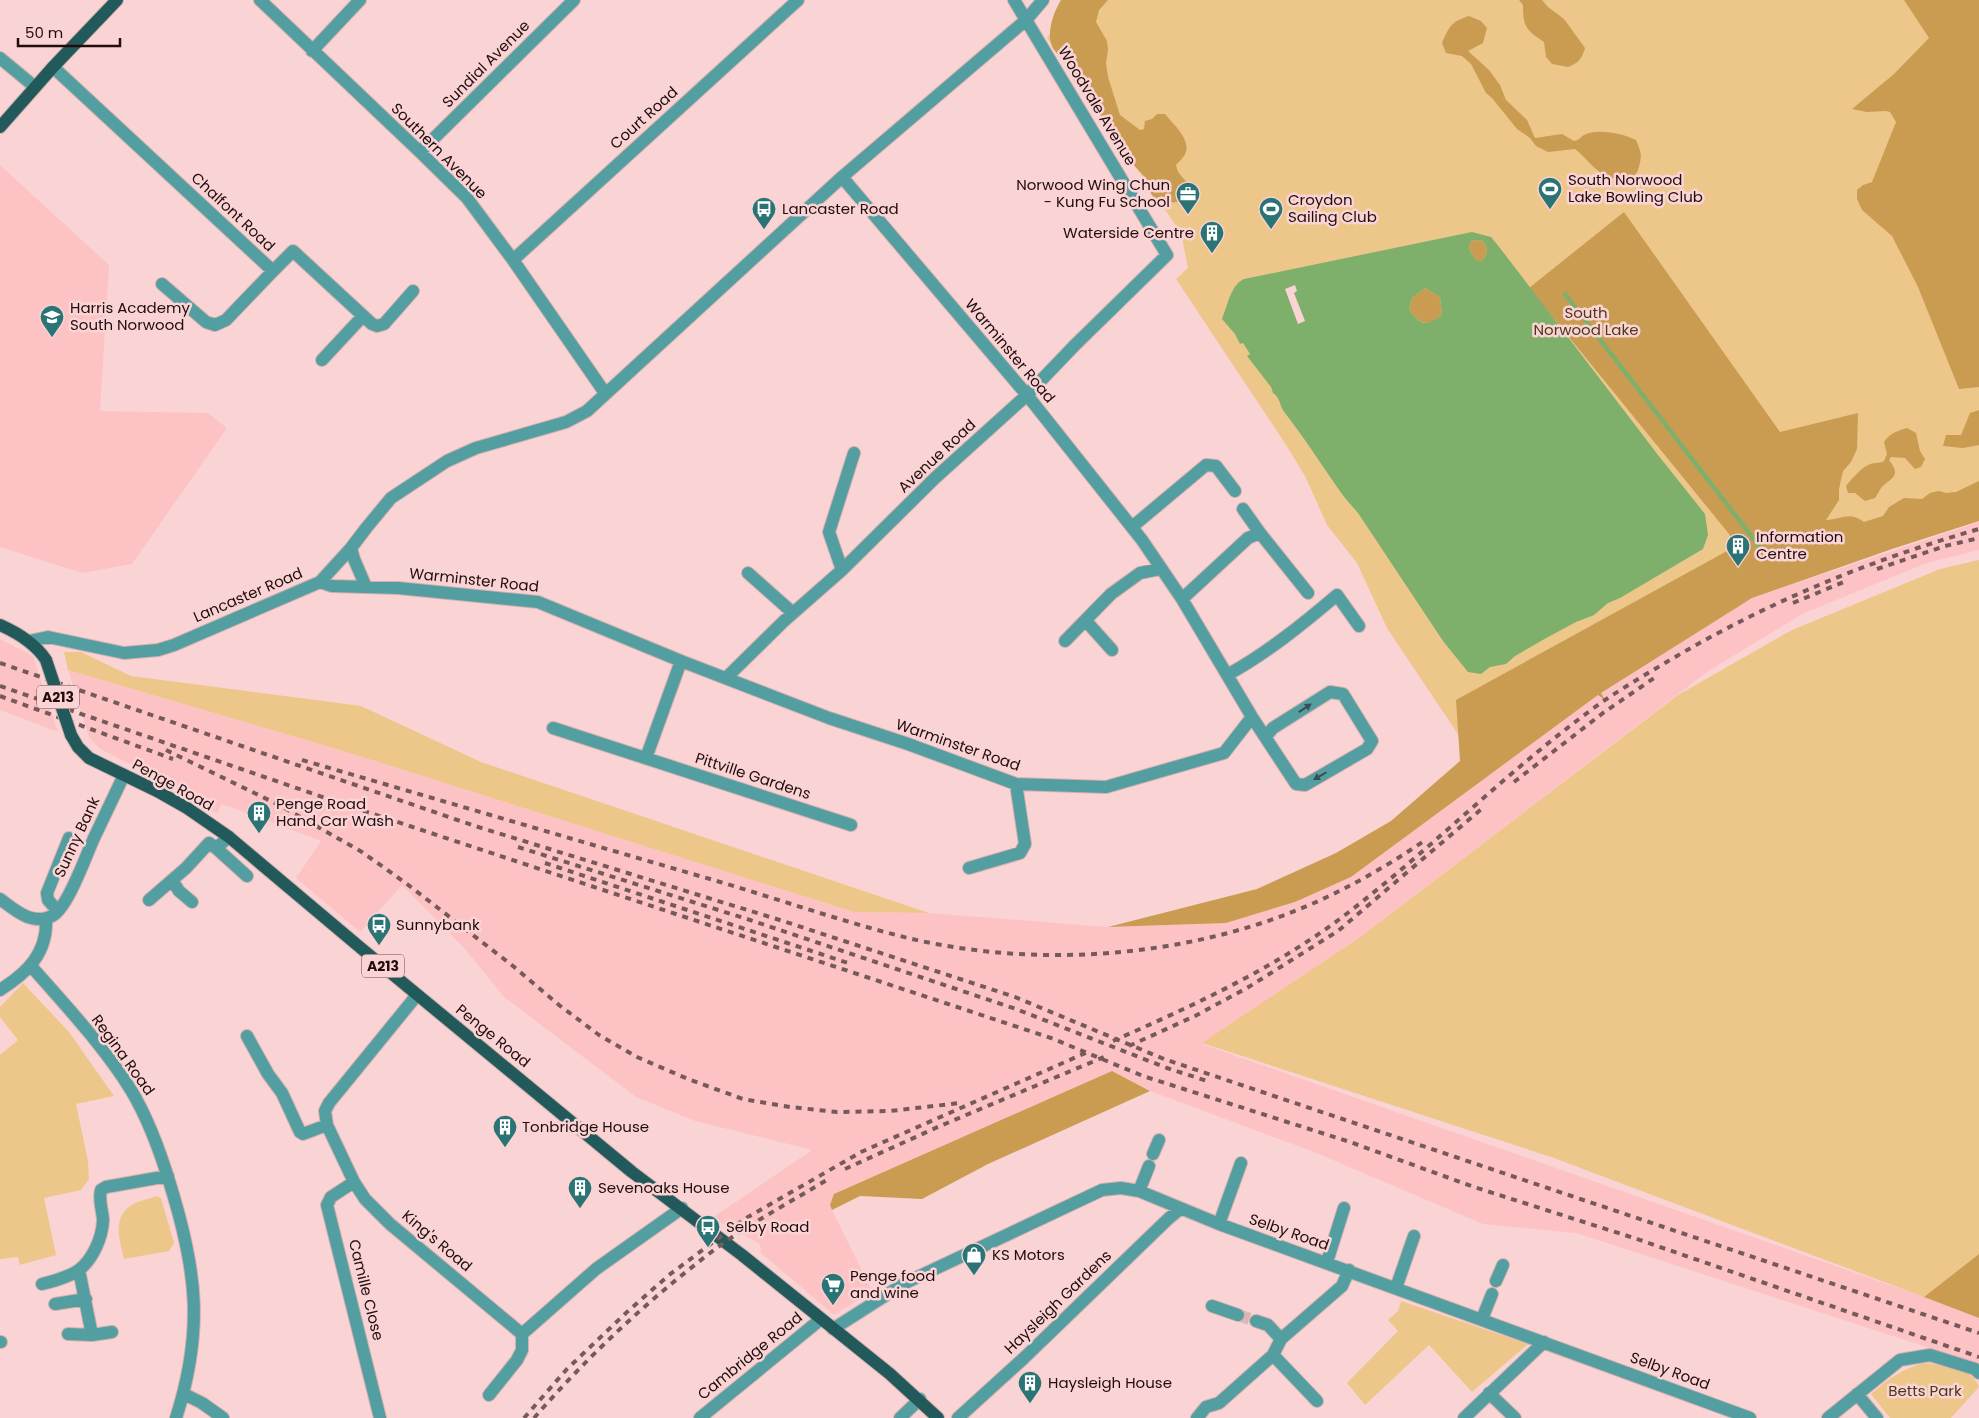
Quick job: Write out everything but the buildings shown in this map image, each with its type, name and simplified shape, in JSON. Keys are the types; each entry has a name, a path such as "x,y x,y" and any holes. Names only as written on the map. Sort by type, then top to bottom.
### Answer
{"main road":[{"path":"0,127 53,67 117,0"},
{"name":"A213","path":"0,625 29,641"},
{"name":"Penge Road","path":"29,641 46,660 70,735 89,758 187,808 229,837 632,1172 682,1208 920,1399"},
{"name":"A213","path":"920,1399 938,1418"}],"street":[{"name":"Southern Avenue","path":"260,0 466,198 513,260 605,393"},
{"path":"312,51 360,0"},
{"name":"Sundial Avenue","path":"420,152 574,0"},
{"name":"Court Road","path":"513,260 798,0"},
{"name":"Woodvale Avenue","path":"1014,0 1167,255"},
{"name":"Lancaster Road","path":"29,641 48,637 124,653 158,650 174,645 320,582 351,548 391,498 432,470 476,448 578,417 842,177 926,103 1026,20 1043,0"},
{"path":"0,58 35,87"},
{"name":"Chalfont Road","path":"53,67 273,271 293,251 363,316 377,326 384,324 413,292"},
{"name":"Warminster Road","path":"320,582 332,586 398,588 538,602 681,661 829,718 908,744 1016,784 1106,787 1224,753 1252,717 1182,599 1132,527 1027,395 842,177"},
{"name":"Avenue Road","path":"726,678 793,613 842,570 935,478 1027,395 1167,255"},
{"path":"162,284 206,322 215,325 226,320 273,271"},
{"path":"322,360 363,316"},
{"path":"842,570 829,532 854,453"},
{"path":"1132,527 1206,465 1216,466 1235,491"},
{"path":"1243,509 1308,593"},
{"path":"1182,599 1248,538 1260,533"},
{"path":"351,548 366,587"},
{"path":"1065,642 1111,594 1140,573 1160,569"},
{"path":"748,573 793,613"},
{"path":"1227,674 1248,663 1337,595 1358,626"},
{"path":"1086,621 1112,650"},
{"path":"646,758 681,661"},
{"path":"1252,717 1296,784 1305,785 1367,749 1372,741 1343,694 1330,692 1273,728 1266,736"},
{"name":"Pittville Gardens","path":"553,728 851,825"},
{"name":"Sunny Bank","path":"46,918 58,911 70,891 124,775"},
{"path":"969,868 1020,852 1025,844 1016,784"},
{"path":"216,848 229,837"},
{"name":"Sunny Bank","path":"58,911 48,900 47,893 69,838"},
{"path":"149,900 186,868 209,842 247,876"},
{"path":"172,880 179,892 192,902"},
{"path":"0,899 29,918 46,918 43,942 31,966 17,979 0,990"},
{"name":"Regina Road","path":"31,966 85,1029 130,1088 151,1129 168,1176 185,1236 193,1280 195,1323 184,1394 176,1418"},
{"path":"247,1036 268,1074 282,1093 300,1132 303,1134 327,1125 326,1111 330,1103 417,994"},
{"name":"King's Road","path":"327,1125 354,1182 365,1199 390,1224 522,1334"},
{"path":"1138,1191 1159,1140"},
{"path":"1219,1224 1241,1164"},
{"path":"42,1284 79,1270 95,1250 101,1235 103,1220 99,1196 101,1190 168,1176"},
{"name":"Camille Close","path":"354,1182 331,1197 327,1205 380,1418"},
{"name":"Selby Road","path":"833,1329 905,1283 1102,1190 1121,1188 1138,1191 1219,1224 1750,1418"},
{"path":"489,1395 517,1360 522,1350 522,1334 596,1269 682,1208"},
{"path":"1327,1262 1344,1208"},
{"name":"Haysleigh Gardens","path":"958,1418 1180,1209"},
{"path":"1396,1288 1414,1236"},
{"path":"1496,1281 1503,1265"},
{"path":"79,1270 92,1335"},
{"path":"1197,1418 1206,1407 1219,1403 1273,1355 1281,1339 1342,1286 1348,1270"},
{"path":"1482,1319 1492,1294"},
{"path":"55,1304 86,1299"},
{"path":"1212,1306 1238,1315"},
{"name":"Cambridge Road","path":"700,1418 821,1319"},
{"path":"1256,1321 1268,1325 1281,1339"},
{"path":"68,1334 92,1335 112,1332"},
{"path":"1464,1418 1544,1342"},
{"path":"1273,1355 1318,1401"},
{"path":"1828,1418 1900,1360 1930,1355 1979,1373"},
{"path":"1489,1393 1515,1418"},
{"path":"184,1394 202,1403 223,1418"},
{"path":"1857,1394 1877,1418"},
{"path":"900,1418 920,1399"}],"shaded area":[{"name":"Harris Academy South Norwood","path":"0,165 109,265 100,411 208,413 227,428 132,564 82,573 0,547"},
{"name":"South Norwood Lake","path":"1472,232 1491,237 1705,514 1708,535 1703,549 1620,598 1608,603 1594,615 1576,622 1515,656 1506,664 1490,667 1481,674 1468,672 1443,641 1358,513 1345,498 1283,410 1271,387 1247,356 1250,354 1243,343 1240,344 1235,334 1222,319 1233,291 1244,279","holes":["1475,240 1483,241 1487,247 1486,255 1482,261 1476,261 1469,249 1470,242","1425,288 1440,297 1442,315 1427,323 1416,318 1409,309 1412,298"]},
{"path":"1979,522 1979,550 1927,563 1802,614 1707,672 1359,938 1202,1044 1924,1297 1979,1254 1979,1364 1576,1233 1483,1224 1314,1152 1150,1091 1112,1071 832,1210 872,1291 834,1315 761,1253 760,1244 712,1218 812,1150 695,1121 636,1097 504,997 465,949 402,885 360,932 296,878 321,841 222,804 217,813 172,785 100,749 89,737 68,670 340,750 854,912 929,913 1108,927 1226,923 1295,902 1351,877 1601,693 1752,598"},
{"path":"0,639 33,656 58,732 0,710"}],"green space":[{"path":"1061,0 1108,0 1099,10 1096,22 1107,41 1106,63 1108,77 1120,115 1140,130 1144,129 1145,121 1152,119 1157,114 1165,114 1176,126 1183,136 1187,147 1186,152 1176,165 1179,173 1191,190 1192,194 1189,197 1169,203 1152,196 1147,180 1123,150 1095,106 1077,86 1072,68 1057,53 1050,39 1053,18"},
{"name":"South Norwood Lake","path":"1076,0 1979,0 1979,504 1832,544 1577,694 1478,764 1387,628 1357,563 1327,525 1305,476 1288,448 1176,279 1188,268 1181,233 1047,38"},
{"path":"1519,0 1542,0 1564,19 1585,48 1579,60 1568,67 1552,64 1546,57 1544,42 1529,31 1525,23 1523,5"},
{"path":"1904,0 1979,0 1979,387 1959,389 1918,287 1892,236 1862,210 1857,199 1857,190 1863,185 1872,182 1896,122 1890,112 1867,112 1852,109 1894,74 1929,38"},
{"path":"1469,16 1481,21 1487,28 1483,43 1468,51 1489,70 1500,85 1506,100 1527,120 1535,138 1562,134 1574,141 1590,133 1603,132 1631,138 1636,140 1641,155 1638,170 1635,174 1627,179 1610,177 1597,170 1575,149 1548,152 1536,146 1530,138 1517,129 1486,93 1471,64 1462,56 1446,53 1442,43 1449,28 1458,20"},
{"path":"1624,212 1780,432 1858,413 1857,449 1851,462 1843,471 1839,489 1839,500 1826,520 1850,516 1864,522 1883,516 1889,507 1904,498 1922,499 1930,493 1939,491 1946,493 1956,492 1979,481 1979,521 1752,598 1601,693 1605,700 1598,695 1351,877 1295,902 1226,923 1108,927 1257,889 1336,853 1391,821 1460,761 1456,700 1738,545 1529,288"},
{"path":"1475,240 1483,241 1487,247 1486,255 1482,261 1476,261 1469,249 1470,242"},
{"path":"1425,288 1440,297 1442,315 1428,323 1420,321 1409,309 1412,298"},
{"path":"1979,410 1979,445 1963,448 1943,446 1946,435 1961,435 1970,413"},
{"path":"1907,428 1916,433 1920,451 1925,459 1921,467 1915,469 1905,458 1891,457 1889,460 1895,474 1881,488 1875,498 1865,501 1855,493 1848,493 1846,486 1859,472 1868,465 1884,461 1887,454 1884,442 1886,439 1894,433"},
{"path":"1979,560 1979,1254 1924,1297 1554,1158 1202,1043 1359,938 1678,695 1792,630 1940,569"},
{"path":"64,652 81,652 131,676 361,706 481,762 929,913 854,912 340,750 68,670"},
{"path":"23,983 69,1032 114,1096 76,1104 88,1161 89,1179 81,1190 44,1198 56,1255 20,1265 18,1257 0,1259 0,1055 18,1040 0,1017 0,1007"},
{"path":"1112,1071 1150,1091 988,1164 922,1199 860,1196 832,1210 830,1205 834,1194"},
{"path":"157,1196 161,1198 174,1243 169,1251 124,1259 119,1224 124,1211 133,1204"},
{"path":"1979,1254 1979,1318 1924,1297"},
{"path":"1401,1301 1528,1344 1472,1392 1429,1345 1365,1405 1347,1383 1398,1331 1388,1320 1398,1311"},
{"name":"Betts Park","path":"1923,1363 1947,1366 1963,1371 1975,1380 1979,1387 1951,1418 1890,1418 1871,1394 1908,1368"}],"pier":[{"path":"1295,285 1297,291 1294,293 1305,321 1298,324 1285,289"}],"waterway":[{"path":"1565,294 1759,546"}],"tunnel":[{"path":"1238,1315 1256,1321"}],"railway":[{"path":"1113,1041 1233,985 1318,934 1378,889 1538,751 1571,725 1605,700 1670,660 1745,619 1820,584 1938,541 1979,529"},
{"path":"1877,569 1945,546 1979,538"},
{"path":"1793,603 1846,581"},
{"path":"0,663 475,826 783,921 1015,997 1164,1059 1979,1333"},
{"path":"1514,782 1603,713 1657,676"},
{"path":"0,686 340,803 1051,1038 1143,1076 1350,1142 1474,1187 1634,1238 1979,1357"},
{"path":"0,696 173,759"},
{"path":"166,750 281,806 362,852 407,884 599,1035 637,1057 688,1079 743,1099 790,1107 837,1112 890,1111 960,1103"},
{"path":"302,760 886,932 963,949 1016,954 1070,955 1123,952 1177,944 1229,933 1279,917 1327,897 1377,871 1424,841"},
{"path":"1129,1046 1195,1016 1247,988 1338,931 1485,806"},
{"path":"518,847 747,919 1016,1009 1167,1068 1207,1081"},
{"path":"545,863 851,964"},
{"path":"524,1418 567,1369 627,1312 669,1275 743,1220 861,1152 1090,1051"},
{"path":"845,1169 940,1126 1104,1057"},
{"path":"534,1418 597,1351 642,1309 690,1269 742,1231 830,1178"}],"place":[{"name":"South Norwood Lake Bowling Club","path":"1550,210"},
{"name":"Norwood Wing Chun - Kung Fu School","path":"1188,215"},
{"name":"Lancaster Road","path":"764,230"},
{"name":"Croydon Sailing Club","path":"1271,230"},
{"name":"Waterside Centre","path":"1212,254"},
{"name":"Harris Academy South Norwood","path":"52,338"},
{"name":"Information Centre","path":"1738,567"},
{"name":"Penge Road Hand Car Wash","path":"259,834"},
{"name":"Sunnybank","path":"379,946"},
{"name":"Tonbridge House","path":"505,1148"},
{"name":"Sevenoaks House","path":"580,1209"},
{"name":"Selby Road","path":"708,1248"},
{"name":"KS Motors","path":"974,1276"},
{"name":"Penge food and wine","path":"833,1306"},
{"name":"Haysleigh House","path":"1030,1404"}]}
